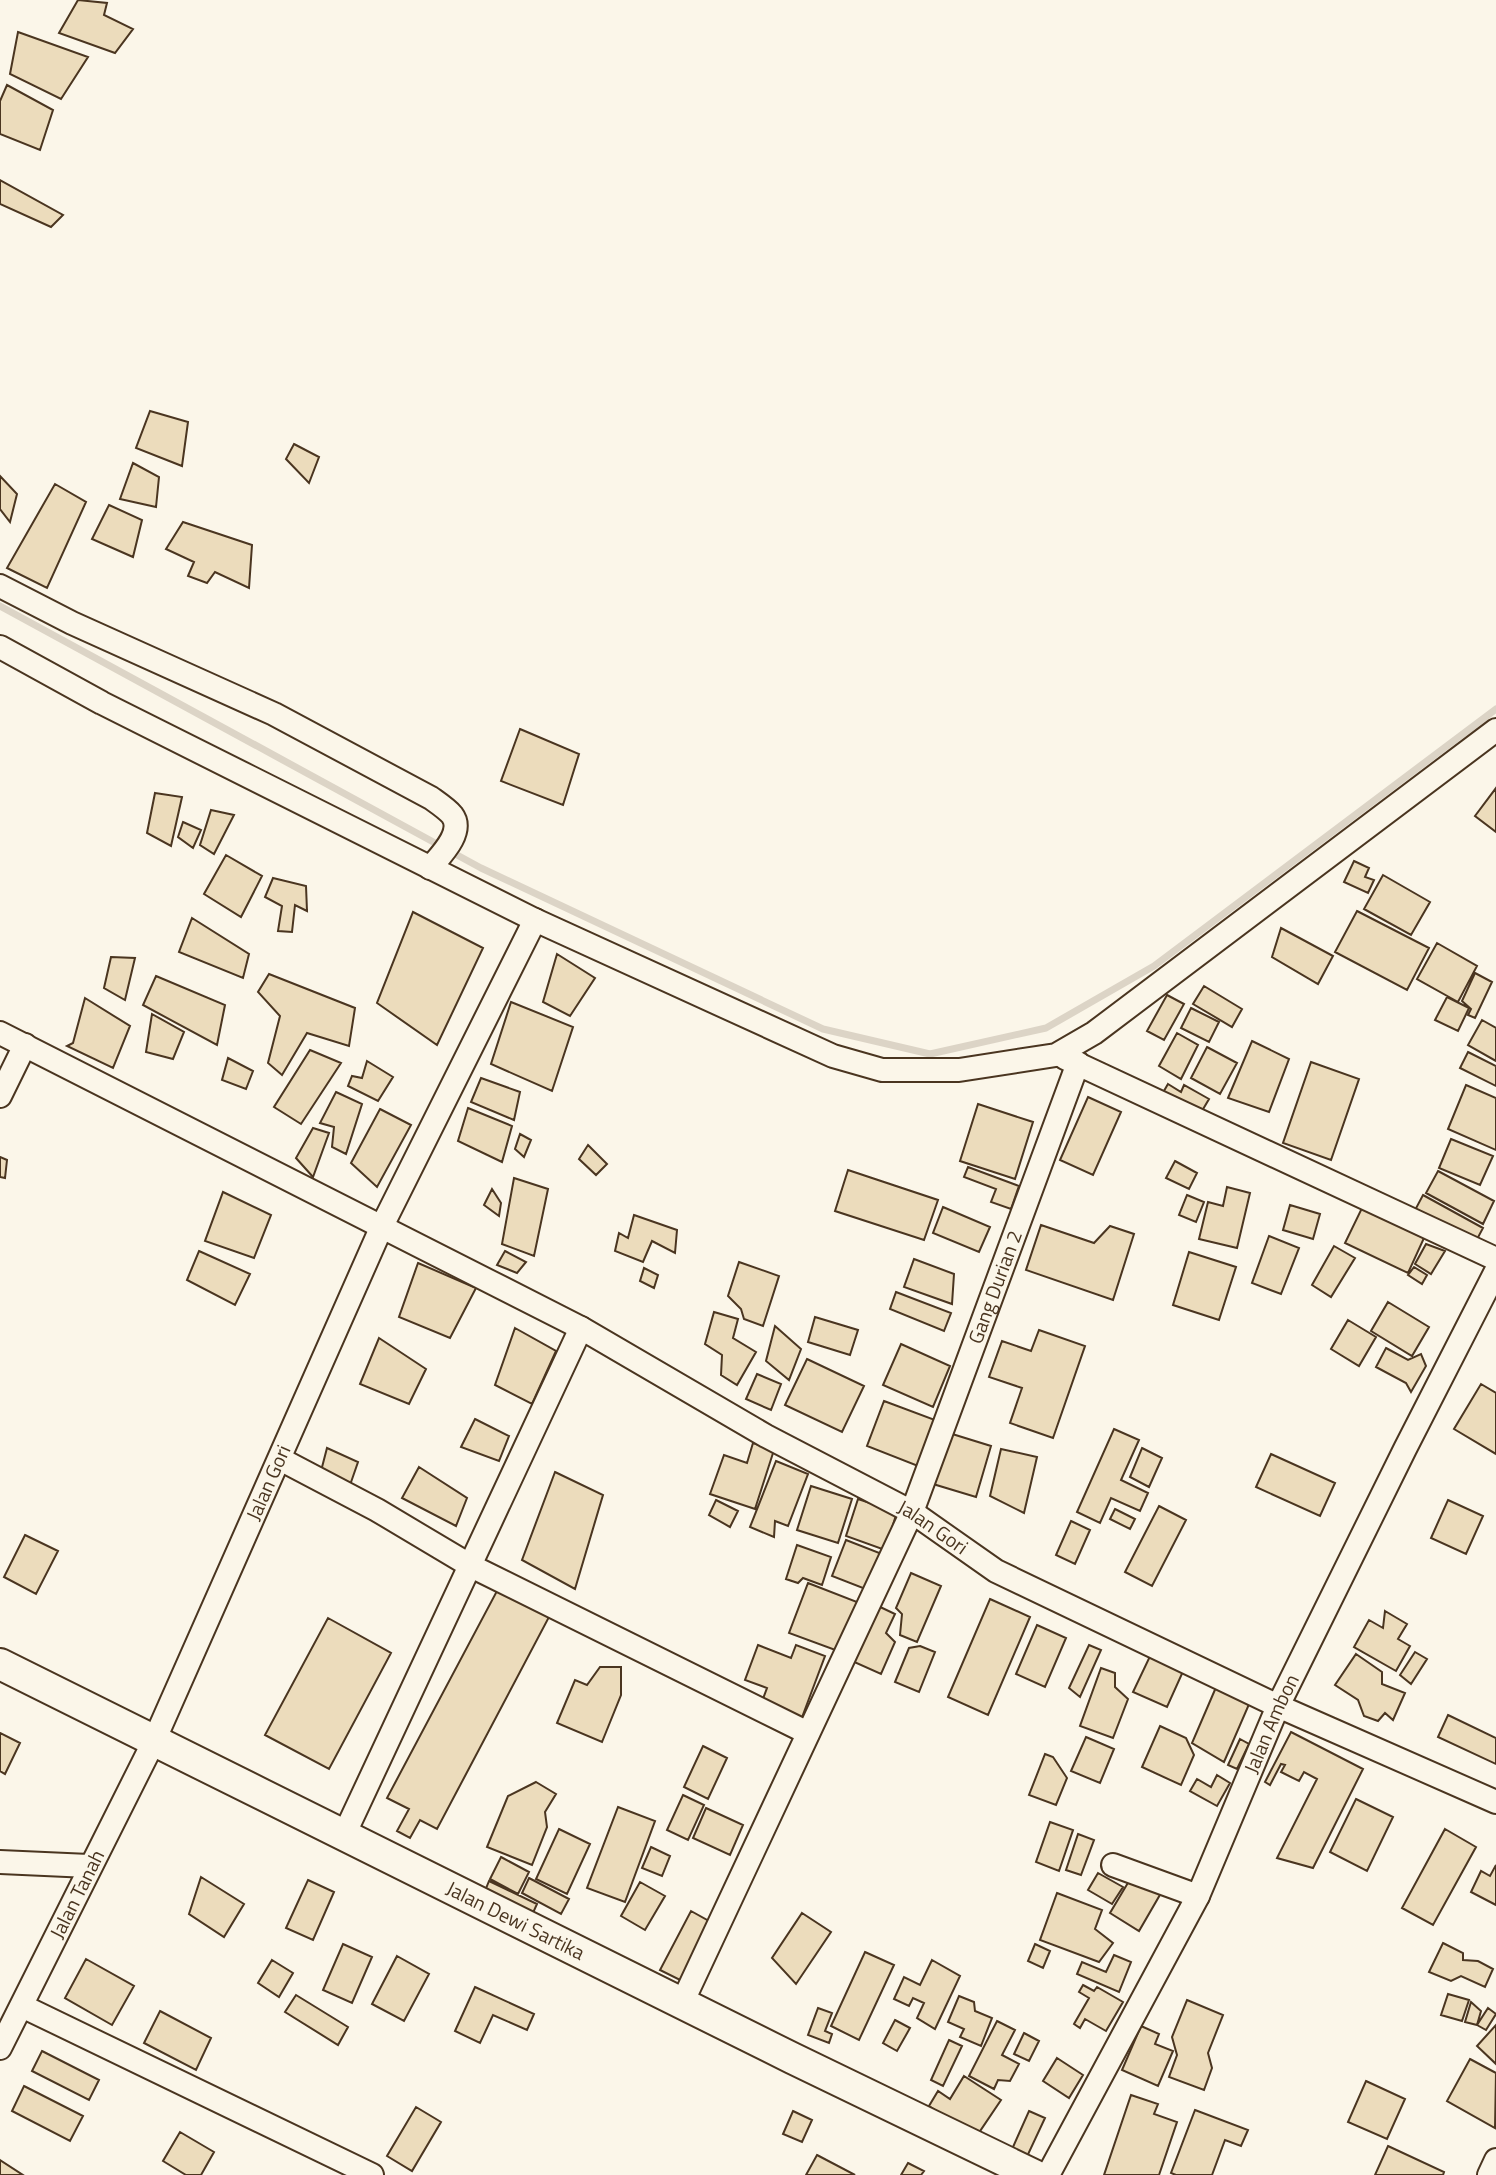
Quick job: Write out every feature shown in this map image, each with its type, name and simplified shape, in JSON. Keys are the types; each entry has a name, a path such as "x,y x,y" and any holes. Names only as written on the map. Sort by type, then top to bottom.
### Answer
{"main road":[{"name":"Jalan Dewi Sartika","path":"0,1664 1034,2175"}],"street":[{"path":"0,586 72,623 274,714 431,798 454,819 453,838 433,864"},
{"path":"0,647 102,703 433,864 535,920 787,1036 882,1070 959,1070 1056,1055 1094,1033 1496,730"},
{"name":"Jalan Gori","path":"154,1741 382,1226 535,920"},
{"name":"Jalan Gori","path":"0,1033 581,1328 766,1436 912,1512 996,1571 1278,1706 1496,1802"},
{"path":"0,1096 25,1045"},
{"path":"1056,1055 1496,1259"},
{"name":"Gang Durian 2","path":"682,2003 912,1512 1078,1063"},
{"name":"Jalan Ambon","path":"1048,2175 1198,1896 1278,1706 1496,1271"},
{"path":"344,1835 581,1328"},
{"path":"280,1459 377,1510 471,1566 808,1733"},
{"name":"Jalan Tanah","path":"0,2048 154,1741"},
{"path":"0,1862 89,1866"},
{"path":"1113,1865 1198,1896"},
{"path":"22,2006 372,2175"},
{"path":"1489,2175 1496,2160"}],"building":[{"path":"78,0 107,3 104,15 133,29 115,53 59,33"},
{"path":"18,32 88,57 61,99 10,74"},
{"path":"7,85 53,110 40,150 0,134 0,101"},
{"path":"0,180 63,215 51,227 0,204"},
{"path":"150,411 188,422 182,466 136,448"},
{"path":"294,444 319,457 309,483 286,459"},
{"path":"133,463 159,477 156,507 120,499"},
{"path":"0,476 17,494 10,522 0,509"},
{"path":"55,484 86,502 47,588 7,568"},
{"path":"109,505 142,520 133,557 92,539"},
{"path":"183,522 252,545 249,588 215,572 207,583 188,576 194,562 166,549"},
{"path":"520,729 579,754 563,805 501,781"},
{"path":"1496,788 1496,832 1475,816"},
{"path":"155,793 182,797 171,846 147,833"},
{"path":"211,810 234,815 214,854 200,845"},
{"path":"183,822 201,830 193,848 178,837"},
{"path":"226,855 262,876 241,917 204,894"},
{"path":"1354,861 1369,868 1365,877 1374,880 1368,893 1344,882"},
{"path":"1383,875 1430,902 1411,935 1364,909"},
{"path":"273,878 306,886 307,911 295,905 292,932 278,931 282,906 265,897"},
{"path":"1357,911 1429,948 1407,990 1335,952"},
{"path":"413,912 483,948 437,1045 377,1003"},
{"path":"192,918 249,954 243,978 179,952"},
{"path":"1281,928 1333,956 1318,984 1272,957"},
{"path":"1437,943 1477,966 1458,1002 1417,979"},
{"path":"557,954 595,978 570,1016 543,1002"},
{"path":"111,957 135,958 125,1000 104,988"},
{"path":"1475,973 1492,982 1475,1018 1468,1015 1471,1009 1462,1001"},
{"path":"269,974 355,1008 349,1046 307,1033 282,1075 268,1063 280,1016 258,992"},
{"path":"156,976 225,1005 217,1045 143,1005"},
{"path":"1204,986 1242,1009 1232,1027 1193,1004"},
{"path":"1167,995 1184,1004 1164,1040 1147,1031"},
{"path":"1447,997 1469,1008 1458,1031 1435,1020"},
{"path":"85,998 130,1026 113,1068 67,1046 73,1043"},
{"path":"511,1002 573,1027 552,1091 491,1064"},
{"path":"1191,1008 1219,1022 1209,1042 1181,1028"},
{"path":"152,1014 184,1032 173,1059 146,1052"},
{"path":"1482,1020 1496,1028 1496,1061 1468,1045"},
{"path":"1177,1033 1198,1045 1181,1079 1159,1066"},
{"path":"1252,1041 1289,1059 1269,1112 1228,1098"},
{"path":"1207,1047 1237,1063 1220,1094 1191,1078"},
{"path":"310,1050 341,1063 301,1124 274,1107"},
{"path":"1468,1052 1496,1066 1496,1086 1460,1068"},
{"path":"228,1058 253,1071 246,1089 222,1080"},
{"path":"367,1061 393,1077 378,1101 348,1086 352,1076 362,1078"},
{"path":"1311,1062 1359,1079 1331,1160 1283,1143"},
{"path":"481,1078 520,1092 514,1120 471,1102"},
{"path":"1168,1084 1181,1092 1184,1085 1209,1099 1199,1116 1161,1096"},
{"path":"1466,1085 1496,1098 1496,1150 1448,1129"},
{"path":"336,1092 362,1104 346,1154 332,1147 334,1127 320,1123"},
{"path":"1088,1097 1121,1112 1093,1175 1060,1160"},
{"path":"978,1104 1033,1122 1015,1179 960,1161"},
{"path":"468,1108 512,1126 502,1162 458,1141"},
{"path":"380,1109 411,1125 377,1187 351,1163"},
{"path":"313,1128 329,1133 313,1177 296,1158"},
{"path":"520,1134 531,1140 524,1157 515,1149"},
{"path":"1451,1139 1493,1156 1480,1185 1439,1168"},
{"path":"588,1145 607,1164 596,1175 579,1159"},
{"path":"0,1157 7,1160 5,1178 0,1177"},
{"path":"1175,1161 1197,1173 1189,1189 1166,1178"},
{"path":"968,1167 1019,1186 1011,1209 991,1202 996,1189 964,1177"},
{"path":"848,1170 938,1200 924,1240 835,1211"},
{"path":"1438,1171 1494,1201 1483,1224 1426,1193"},
{"path":"514,1178 548,1189 534,1256 502,1244"},
{"path":"1227,1187 1250,1193 1237,1248 1199,1239 1208,1202 1223,1206"},
{"path":"492,1189 501,1203 499,1216 484,1205"},
{"path":"223,1192 271,1215 254,1258 205,1241"},
{"path":"1187,1195 1204,1202 1196,1222 1179,1215"},
{"path":"1423,1195 1483,1228 1474,1245 1414,1212"},
{"path":"1290,1205 1320,1214 1313,1239 1283,1230"},
{"path":"943,1207 990,1227 979,1252 933,1233"},
{"path":"1362,1208 1424,1238 1408,1273 1345,1243"},
{"path":"634,1215 677,1230 675,1253 652,1241 643,1262 615,1251 619,1233 628,1238"},
{"path":"1041,1225 1094,1243 1110,1226 1134,1234 1113,1300 1026,1270"},
{"path":"1269,1236 1299,1248 1281,1294 1252,1283"},
{"path":"1426,1244 1445,1251 1431,1274 1415,1264"},
{"path":"1334,1246 1355,1258 1331,1297 1312,1285"},
{"path":"199,1251 250,1274 235,1305 187,1280"},
{"path":"505,1251 526,1262 517,1273 497,1265"},
{"path":"1189,1252 1236,1267 1219,1320 1173,1305"},
{"path":"914,1259 954,1274 952,1304 904,1287"},
{"path":"739,1262 779,1276 763,1326 744,1319 741,1309 728,1296"},
{"path":"418,1263 476,1288 450,1338 399,1317"},
{"path":"1414,1267 1427,1275 1422,1284 1408,1275"},
{"path":"644,1268 658,1275 654,1288 640,1281"},
{"path":"896,1292 951,1313 944,1331 890,1309"},
{"path":"1388,1302 1429,1327 1412,1356 1371,1331"},
{"path":"714,1312 738,1319 733,1338 756,1352 737,1385 721,1375 722,1355 705,1344"},
{"path":"815,1317 858,1330 850,1355 808,1342"},
{"path":"1348,1320 1376,1337 1359,1366 1331,1349"},
{"path":"775,1326 801,1349 789,1380 766,1361"},
{"path":"515,1328 556,1351 532,1404 495,1385"},
{"path":"1039,1330 1085,1346 1053,1438 1010,1423 1022,1388 989,1377 1002,1341 1031,1351"},
{"path":"379,1338 426,1369 409,1404 360,1384"},
{"path":"901,1344 950,1366 933,1407 883,1385"},
{"path":"1386,1348 1408,1360 1421,1354 1426,1366 1411,1392 1406,1383 1376,1367"},
{"path":"807,1359 864,1386 842,1432 785,1405"},
{"path":"757,1374 781,1384 771,1410 746,1399"},
{"path":"1481,1384 1496,1393 1496,1454 1454,1429"},
{"path":"884,1401 935,1420 918,1466 867,1446"},
{"path":"475,1419 509,1436 499,1461 461,1447"},
{"path":"1114,1429 1139,1440 1121,1480 1148,1493 1140,1511 1111,1498 1100,1523 1077,1512"},
{"path":"949,1433 991,1446 976,1497 933,1484"},
{"path":"753,1443 774,1450 755,1509 710,1494 724,1455 747,1463"},
{"path":"327,1448 358,1462 349,1488 320,1475"},
{"path":"1142,1448 1162,1458 1149,1487 1130,1477"},
{"path":"1001,1449 1037,1457 1024,1513 990,1496"},
{"path":"1271,1454 1335,1483 1320,1516 1256,1487"},
{"path":"776,1461 808,1474 788,1526 775,1521 774,1537 750,1527"},
{"path":"419,1467 467,1498 456,1526 402,1498"},
{"path":"555,1472 603,1495 575,1589 522,1560"},
{"path":"811,1486 852,1499 838,1543 797,1530"},
{"path":"858,1499 897,1512 885,1550 846,1536"},
{"path":"716,1500 738,1511 730,1527 709,1515"},
{"path":"1448,1500 1483,1516 1466,1554 1431,1538"},
{"path":"1159,1506 1186,1520 1152,1586 1125,1572"},
{"path":"1115,1509 1135,1519 1130,1529 1110,1519"},
{"path":"1071,1521 1090,1530 1075,1564 1056,1555"},
{"path":"25,1535 58,1551 36,1594 4,1577"},
{"path":"846,1540 882,1554 868,1590 832,1576"},
{"path":"797,1545 831,1557 822,1585 803,1578 798,1583 786,1579"},
{"path":"911,1573 941,1586 917,1642 900,1635 902,1614 896,1608"},
{"path":"808,1583 857,1602 838,1651 789,1633"},
{"path":"498,1589 549,1617 437,1829 420,1820 410,1838 397,1831 409,1809 387,1798"},
{"path":"990,1599 1030,1617 988,1715 948,1697"},
{"path":"876,1605 895,1614 886,1633 895,1642 881,1674 852,1661"},
{"path":"1385,1611 1407,1624 1398,1639 1410,1646 1396,1671 1354,1647 1369,1620 1383,1628"},
{"path":"328,1618 391,1653 329,1769 265,1735"},
{"path":"1037,1625 1066,1638 1045,1687 1016,1674"},
{"path":"758,1645 791,1658 796,1645 825,1656 801,1720 761,1704 767,1688 745,1680"},
{"path":"1089,1645 1101,1650 1080,1697 1069,1688"},
{"path":"920,1646 935,1652 919,1692 895,1682 909,1648"},
{"path":"1152,1652 1185,1667 1167,1707 1133,1692"},
{"path":"1415,1652 1427,1659 1411,1684 1400,1675"},
{"path":"1356,1654 1382,1672 1382,1684 1405,1693 1393,1720 1385,1713 1378,1721 1364,1716 1358,1700 1335,1685"},
{"path":"600,1667 621,1667 621,1695 602,1742 557,1723 575,1680 587,1685"},
{"path":"1101,1668 1115,1673 1115,1687 1128,1699 1113,1738 1080,1726"},
{"path":"1217,1685 1250,1702 1224,1762 1192,1743"},
{"path":"1448,1715 1496,1738 1496,1764 1438,1737"},
{"path":"1160,1726 1186,1738 1194,1755 1181,1785 1142,1767"},
{"path":"1291,1732 1363,1769 1313,1868 1277,1858 1317,1779 1304,1772 1299,1781 1281,1772 1285,1765 1281,1764 1270,1785 1265,1782"},
{"path":"0,1733 20,1743 5,1774 0,1771"},
{"path":"1086,1737 1114,1749 1100,1783 1071,1771"},
{"path":"1240,1739 1249,1744 1237,1769 1228,1765"},
{"path":"703,1746 727,1758 708,1799 684,1787"},
{"path":"1045,1754 1053,1757 1067,1778 1056,1805 1029,1795"},
{"path":"1217,1775 1230,1783 1217,1806 1190,1791 1197,1779 1211,1787"},
{"path":"536,1782 556,1794 545,1812 547,1827 532,1865 487,1847 508,1796"},
{"path":"683,1795 704,1805 688,1840 667,1830"},
{"path":"1356,1799 1393,1817 1367,1871 1330,1852"},
{"path":"618,1807 655,1821 625,1902 587,1888"},
{"path":"706,1808 743,1825 730,1855 693,1838"},
{"path":"1050,1822 1073,1830 1059,1871 1036,1862"},
{"path":"559,1829 590,1844 567,1894 536,1879"},
{"path":"1445,1829 1476,1847 1433,1925 1402,1908"},
{"path":"1078,1834 1094,1840 1081,1875 1066,1870"},
{"path":"651,1847 670,1856 662,1876 642,1868"},
{"path":"501,1857 529,1872 518,1894 490,1879"},
{"path":"1496,1865 1496,1905 1471,1892 1481,1871 1490,1876"},
{"path":"1098,1873 1123,1887 1112,1904 1088,1890"},
{"path":"1132,1876 1161,1893 1139,1931 1110,1913"},
{"path":"201,1877 244,1904 224,1937 189,1914"},
{"path":"529,1878 569,1899 561,1914 522,1893"},
{"path":"308,1880 334,1892 313,1940 286,1928"},
{"path":"489,1881 537,1904 528,1924 485,1891"},
{"path":"640,1882 665,1896 645,1930 621,1916"},
{"path":"1057,1893 1102,1910 1095,1929 1113,1943 1099,1962 1040,1940"},
{"path":"691,1911 716,1925 686,1983 660,1970"},
{"path":"802,1913 831,1932 796,1984 772,1958"},
{"path":"1443,1943 1463,1953 1463,1960 1478,1961 1493,1969 1485,1987 1461,1976 1451,1981 1429,1972"},
{"path":"343,1944 372,1957 352,2003 323,1990"},
{"path":"1035,1944 1050,1951 1043,1968 1028,1961"},
{"path":"865,1952 894,1965 859,2040 831,2026"},
{"path":"1114,1955 1131,1962 1119,1992 1077,1974 1082,1962 1106,1972"},
{"path":"397,1956 429,1974 404,2021 372,2004"},
{"path":"86,1959 134,1986 112,2025 65,1998"},
{"path":"272,1960 293,1973 279,1997 258,1983"},
{"path":"932,1960 960,1976 935,2029 917,2018 924,2003 913,1998 909,2006 894,1999 904,1977 920,1985"},
{"path":"1083,1985 1094,1991 1097,1987 1123,2002 1106,2031 1085,2019 1080,2028 1074,2024 1089,1998 1079,1992"},
{"path":"475,1987 534,2014 527,2030 493,2015 480,2043 455,2031"},
{"path":"1448,1994 1469,2000 1462,2021 1441,2015"},
{"path":"296,1995 348,2027 338,2045 285,2012"},
{"path":"959,1996 974,2002 975,2011 992,2018 981,2046 960,2037 964,2029 948,2022"},
{"path":"1187,2000 1223,2015 1208,2053 1212,2068 1204,2090 1169,2077 1177,2055 1172,2037"},
{"path":"1471,2002 1481,2011 1477,2025 1465,2022"},
{"path":"818,2008 832,2013 825,2031 832,2034 829,2043 808,2035"},
{"path":"1488,2008 1496,2014 1486,2030 1477,2025"},
{"path":"160,2011 211,2038 196,2070 144,2043"},
{"path":"895,2020 910,2028 897,2051 883,2043"},
{"path":"997,2021 1015,2030 1002,2055 1019,2064 1010,2081 998,2080 994,2089 969,2076"},
{"path":"1496,2025 1496,2064 1477,2046"},
{"path":"1141,2026 1159,2034 1155,2044 1173,2051 1158,2086 1122,2070"},
{"path":"1024,2033 1039,2041 1029,2061 1014,2054"},
{"path":"949,2040 962,2046 943,2086 931,2080"},
{"path":"42,2051 99,2080 89,2100 32,2071"},
{"path":"1057,2058 1083,2075 1069,2098 1043,2081"},
{"path":"1470,2059 1496,2073 1495,2128 1447,2101"},
{"path":"964,2076 1001,2100 976,2137 929,2106 938,2091 950,2099"},
{"path":"1366,2081 1405,2099 1387,2139 1348,2122"},
{"path":"24,2086 83,2116 70,2141 12,2111"},
{"path":"1131,2095 1158,2104 1154,2114 1177,2122 1159,2175 1104,2175"},
{"path":"416,2107 441,2122 412,2171 387,2156"},
{"path":"1195,2110 1248,2130 1241,2146 1225,2140 1212,2175 1176,2175 1171,2173"},
{"path":"793,2111 812,2120 802,2142 783,2134"},
{"path":"1029,2111 1045,2118 1024,2163 1009,2156"},
{"path":"180,2132 214,2152 201,2175 186,2175 163,2161"},
{"path":"1388,2146 1444,2172 1443,2175 1375,2175"},
{"path":"817,2155 855,2175 806,2175"},
{"path":"0,2160 23,2175 0,2175"},
{"path":"908,2163 924,2171 921,2175 901,2175"}],"waterway":[{"path":"0,606 481,868 823,1029 930,1054 1046,1028 1154,966 1496,709"}]}
